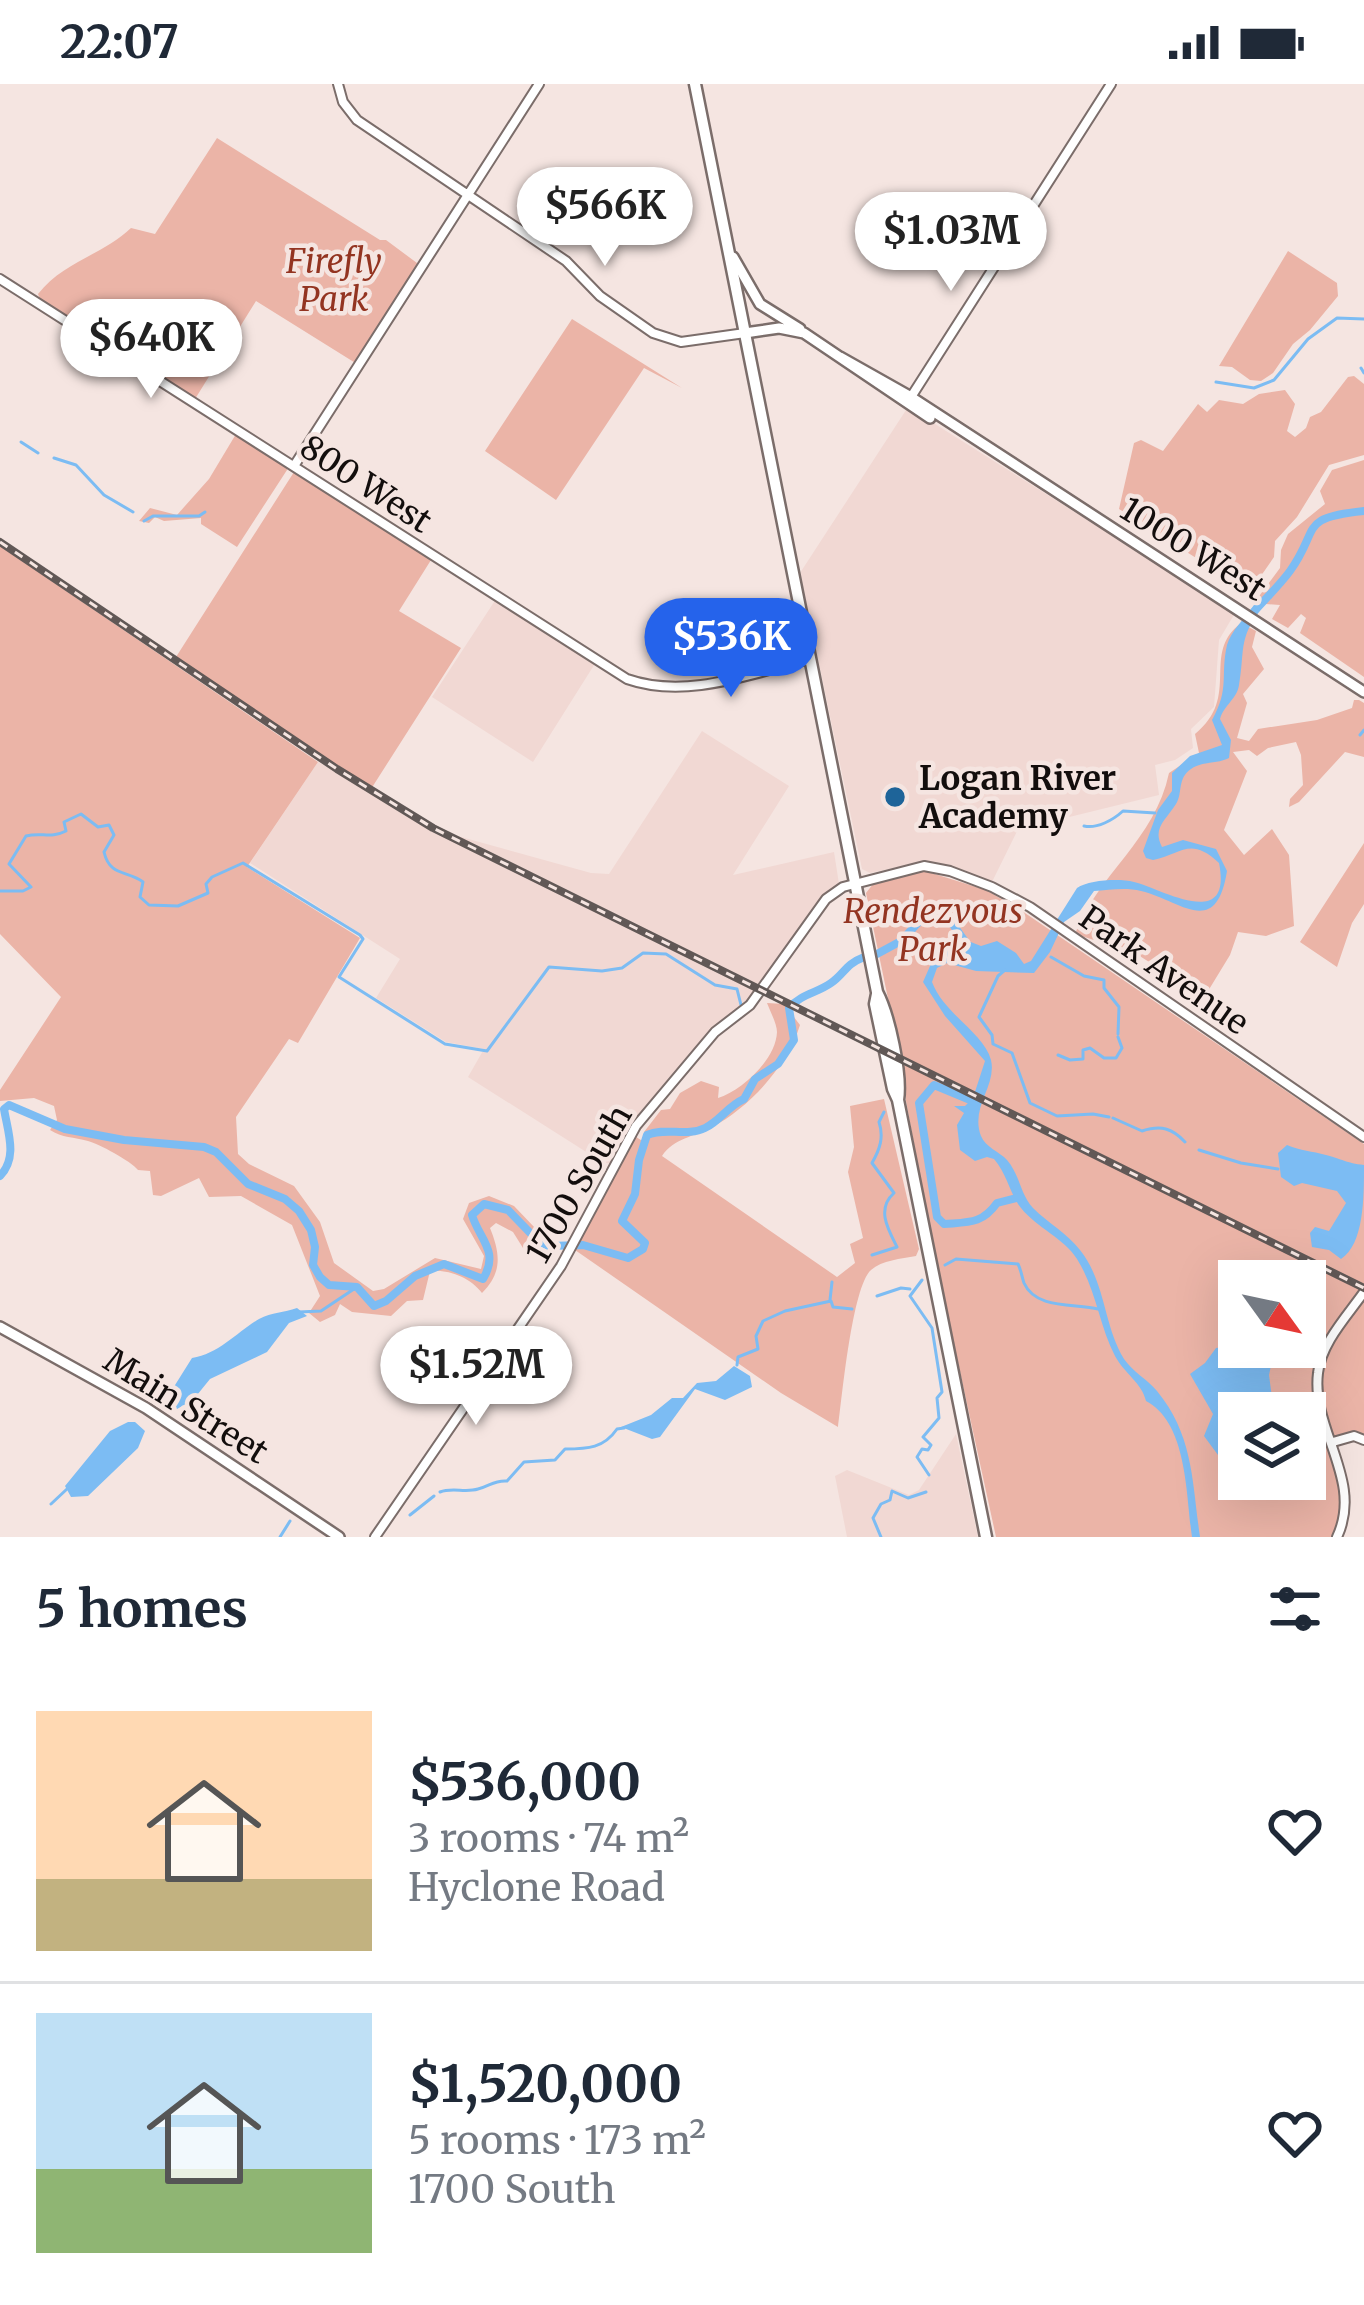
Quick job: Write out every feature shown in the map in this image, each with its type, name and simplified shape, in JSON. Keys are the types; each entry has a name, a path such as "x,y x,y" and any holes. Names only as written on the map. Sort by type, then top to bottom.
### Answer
{"highway":[{"path":"695,84 877,992 884,1050 986,1537"}],"main road":[{"name":"1000 West","path":"729,248 760,304 1364,692"},
{"path":"746,333 779,328 804,333"},
{"name":"1000 West","path":"840,357 992,453"},
{"name":"Main Street","path":"0,1327 146,1408 339,1537"}],"street":[{"path":"338,84 343,102 357,119 566,261 600,296 653,333 681,342 746,333"},
{"path":"293,466 539,84"},
{"path":"909,400 1111,84"},
{"name":"800 West","path":"0,279 581,650 648,686 676,689 811,659"},
{"name":"Park Avenue","path":"855,884 905,870 938,867 1016,898 1364,1137"},
{"name":"1700 South","path":"375,1537 561,1266 649,1109 716,1032 750,1005 826,898 855,884"},
{"path":"1337,1537 1347,1499 1318,1386 1321,1359 1364,1292"},
{"path":"1333,1442 1354,1436 1364,1440"}],"shaded area":[{"path":"908,407 1235,613 1219,640 1214,707 1191,729 1193,748 1175,760 1155,765 1159,795 1053,821 1024,817 991,884 922,862 870,873 862,869 800,573"},
{"path":"496,599 596,662 533,762 432,697"},
{"path":"702,731 789,786 733,875 834,852 839,884 829,890 748,1003 721,1023 636,1120 611,1164 468,1077 484,1049 446,1042 376,998 400,959 250,863 318,762 454,835 609,874"},
{"path":"956,1434 978,1537 847,1537 835,1476 847,1470 909,1495 919,1490"}],"green space":[{"name":"Firefly Park","path":"217,138 421,266 357,364 256,301 195,399 40,299 38,294 48,283 131,228 155,234"},
{"path":"1288,251 1337,283 1338,296 1273,373 1261,381 1250,380 1232,367 1219,366"},
{"path":"572,319 682,388 644,368 556,500 485,451"},
{"path":"1348,377 1364,384 1364,455 1329,465 1297,517 1275,541 1274,557 1256,583 1241,574 1225,576 1185,551 1180,542 1165,538 1119,509 1134,443 1141,440 1163,451 1198,404 1207,412 1219,400 1243,404 1259,394 1285,390 1295,404 1287,431 1295,437"},
{"path":"236,434 287,466 237,547 201,524 201,518 139,521 150,508 177,515 209,479"},
{"path":"1364,460 1364,677 1300,633 1306,618 1301,614 1288,628 1272,619 1280,605 1254,603 1280,568 1288,534 1325,504 1320,491 1332,470"},
{"path":"294,472 431,560 399,611 461,648 371,789 176,657"},
{"path":"0,546 318,762 247,867 360,938 298,1043 289,1039 236,1117 238,1154 294,1186 320,1222 334,1263 373,1291 435,1258 481,1269 484,1256 463,1219 469,1203 489,1196 514,1206 536,1229 533,1250 523,1248 513,1232 496,1223 490,1228 498,1262 494,1278 482,1293 459,1276 430,1271 423,1300 407,1301 391,1316 352,1312 340,1304 335,1315 320,1322 309,1313 320,1296 292,1225 241,1196 209,1197 199,1178 161,1196 153,1195 150,1171 138,1170 93,1143 50,1130 57,1120 54,1106 34,1098 0,1101 0,1090 61,997 0,934"},
{"path":"1241,623 1256,631 1252,647 1264,669 1243,694 1247,703 1237,738 1249,741 1258,729 1317,720 1352,708 1354,700 1359,700 1364,703 1364,757 1345,752 1289,807 1303,785 1296,742 1268,748 1257,756 1249,750 1233,752 1247,771 1224,830 1244,855 1272,829 1289,855 1294,926 1266,936 1238,932 1205,996 1135,953 1075,934 1097,893 1152,818 1169,773 1199,753 1195,734 1216,705 1223,648"},
{"path":"1364,843 1364,904 1337,967 1300,942"},
{"name":"Rendezvous Park","path":"922,870 986,890 1364,1144 1364,1436 1353,1433 1326,1439 1340,1500 1332,1537 996,1537 934,1252 866,893 873,884"},
{"path":"767,1003 784,1004 800,1025 777,1070 740,1109 678,1142 662,1156 837,1277 855,1263 850,1244 863,1238 848,1172 854,1147 850,1106 884,1099 919,1249 916,1256 875,1267 864,1280 853,1320 838,1427 781,1393 575,1250 633,1135 644,1142 644,1132 661,1110 670,1109 680,1093 701,1081 719,1087 718,1098 747,1081 764,1063 777,1032"}],"water":[{"path":"1254,605 1260,610 1245,638 1238,690 1220,719 1231,740 1229,758 1187,773 1159,835 1162,847 1183,840 1216,849 1227,871 1214,904 1194,910 1135,890 1094,891 1080,911 1064,922 1034,973 976,971 947,963 937,968 932,982 991,1060 979,1116 983,1140 1011,1166 1033,1208 1080,1250 1095,1276 1124,1359 1157,1391 1178,1425 1189,1461 1200,1537 1192,1537 1186,1482 1170,1426 1115,1356 1077,1259 1021,1208 994,1159 975,1161 960,1150 957,1125 964,1113 954,1106 965,1106 973,1098 985,1061 945,1016 923,982 934,957 951,946 958,948 963,939 981,946 997,941 1024,964 1031,961 1077,888 1089,883 1128,881 1192,901 1215,896 1219,863 1201,850 1186,849 1153,860 1143,851 1158,810 1172,791 1172,773 1190,756 1222,745 1212,720 1223,690 1227,645"},
{"path":"1287,1145 1364,1165 1358,1231 1341,1259 1329,1250 1312,1247 1310,1233 1315,1227 1329,1231 1346,1203 1337,1191 1302,1183 1294,1186 1281,1177 1278,1153"},
{"path":"297,1308 307,1316 289,1323 267,1352 210,1379 193,1400 177,1409 165,1401 192,1358 219,1347 259,1319"},
{"path":"1216,1348 1218,1368 1270,1368 1271,1392 1218,1392 1218,1455 1204,1436 1213,1414 1190,1374"},
{"path":"734,1366 750,1376 752,1387 725,1400 695,1389 660,1437 652,1439 621,1427 651,1415 672,1398 683,1398 697,1383 716,1381"},
{"path":"128,1422 145,1431 138,1448 88,1496 71,1497 65,1486 110,1431"}],"waterway":[{"path":"1216,382 1254,388 1274,380 1308,339 1337,318 1364,319"},
{"path":"1361,368 1364,373"},
{"path":"21,442 38,453"},
{"path":"54,458 76,465 104,495 133,512"},
{"path":"1252,614 1290,571 1319,522 1364,511"},
{"path":"144,521 153,516 205,512"},
{"path":"1360,735 1364,730"},
{"path":"1084,826 1105,823 1123,811 1155,813"},
{"path":"0,891 31,887 9,864 26,836 66,831 64,822 81,814 98,827 109,825 114,835 104,852 107,860 143,882 140,897 149,905 178,906 208,893 206,884 212,877 243,863 360,935 363,939 339,977 445,1044 487,1051 549,967 602,971 622,968 643,953 666,954 715,985 737,989 741,1005"},
{"path":"877,954 901,941 932,908 944,912 969,947"},
{"path":"1051,957 1084,976 1104,980 1104,988 1119,1007 1118,1034"},
{"path":"0,1176 9,1161 4,1109 9,1105 65,1129 204,1147 216,1152 248,1184 285,1199 299,1211 311,1230 313,1265 320,1277 329,1285 357,1287 374,1306 415,1276 444,1264 483,1279 489,1253 472,1215 484,1204 508,1210 549,1246 583,1245 628,1258 645,1243 622,1221 635,1194 647,1135 705,1128 744,1099 755,1079 778,1064 794,1040 789,1008 862,958"},
{"path":"1005,970 979,1017 993,1044 1012,1053 1030,1103 1057,1116 1109,1117"},
{"path":"1058,1055 1083,1059 1083,1050 1090,1048 1104,1058 1116,1058 1122,1048 1118,1037"},
{"path":"975,1102 934,1085 919,1103 937,1217 944,1224 974,1221 997,1203 1020,1197"},
{"path":"872,1255 897,1247 885,1212 894,1193 872,1163 884,1112"},
{"path":"1113,1118 1142,1131 1166,1129 1185,1142"},
{"path":"1199,1150 1278,1169"},
{"path":"945,1265 956,1259 1018,1264 1024,1283 1038,1298 1098,1309"},
{"path":"922,1280 910,1296 932,1328 942,1392 937,1398 939,1418 923,1437 931,1445 917,1457 929,1475"},
{"path":"830,1300 832,1282"},
{"path":"299,1312 321,1311 357,1287"},
{"path":"877,1296 910,1289"},
{"path":"737,1365 738,1357 758,1349 756,1336 763,1321 831,1301 833,1307 852,1309"},
{"path":"440,1492 507,1481 524,1462 555,1460 565,1449 595,1446 624,1428"},
{"path":"51,1504 67,1489"},
{"path":"881,1537 873,1518 892,1491 908,1498 926,1492"},
{"path":"410,1515 434,1496"},
{"path":"280,1537 290,1521"}],"railway":[{"path":"0,542 337,769 433,828 1364,1288"}],"place":[{"name":"Logan River Academy","path":"895,797"}]}
